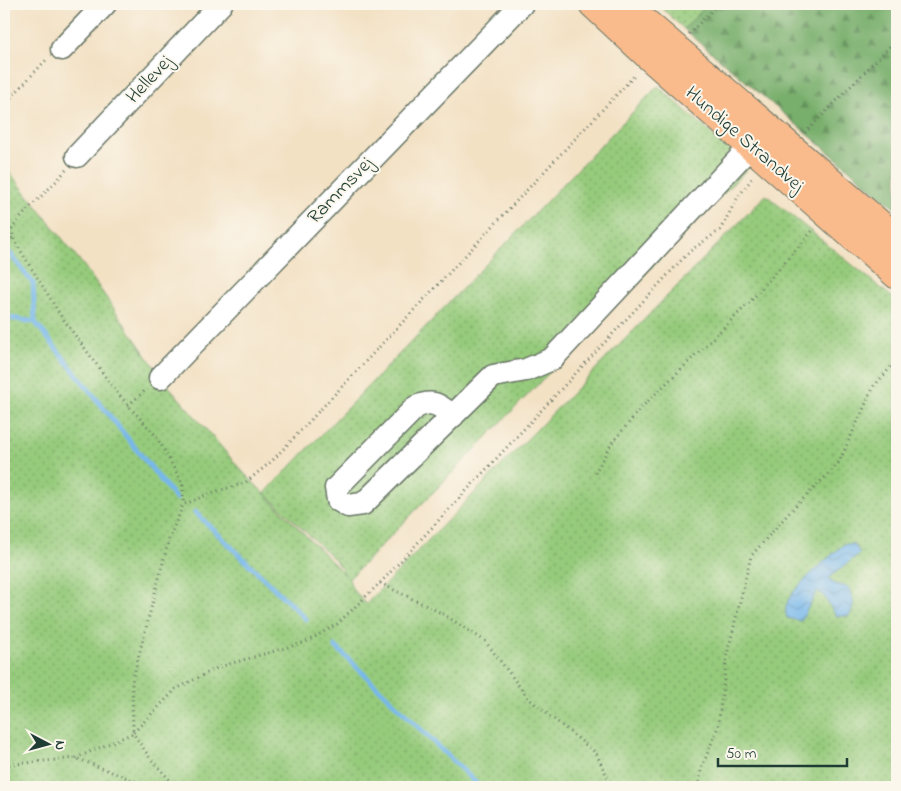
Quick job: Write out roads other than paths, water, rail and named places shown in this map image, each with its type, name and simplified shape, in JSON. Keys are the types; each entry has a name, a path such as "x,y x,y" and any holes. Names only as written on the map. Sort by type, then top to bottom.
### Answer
{"main road":[{"name":"Hundige Strandvej","path":"593,4 792,148 897,239"},
{"name":"Hundige Strandvej","path":"624,4 662,53 759,152 897,275"}],"street":[{"path":"62,49 105,4"},
{"name":"Hellevej","path":"77,156 222,4"},
{"name":"Rammsvej","path":"160,378 522,4"},
{"path":"453,416 439,404 426,402 416,406 336,488 338,500 348,506 363,504 453,416 493,376 526,370 552,359 759,152"}],"water":[{"path":"844,544 854,544 860,553 829,578 835,584 848,587 853,602 853,608 849,616 836,616 824,596 817,591 801,621 787,618 786,606 793,593"}],"waterway":[{"path":"4,246 33,283 35,322"},
{"path":"4,317 35,322 176,499"},
{"path":"195,512 306,619"},
{"path":"335,646 480,787"}]}
